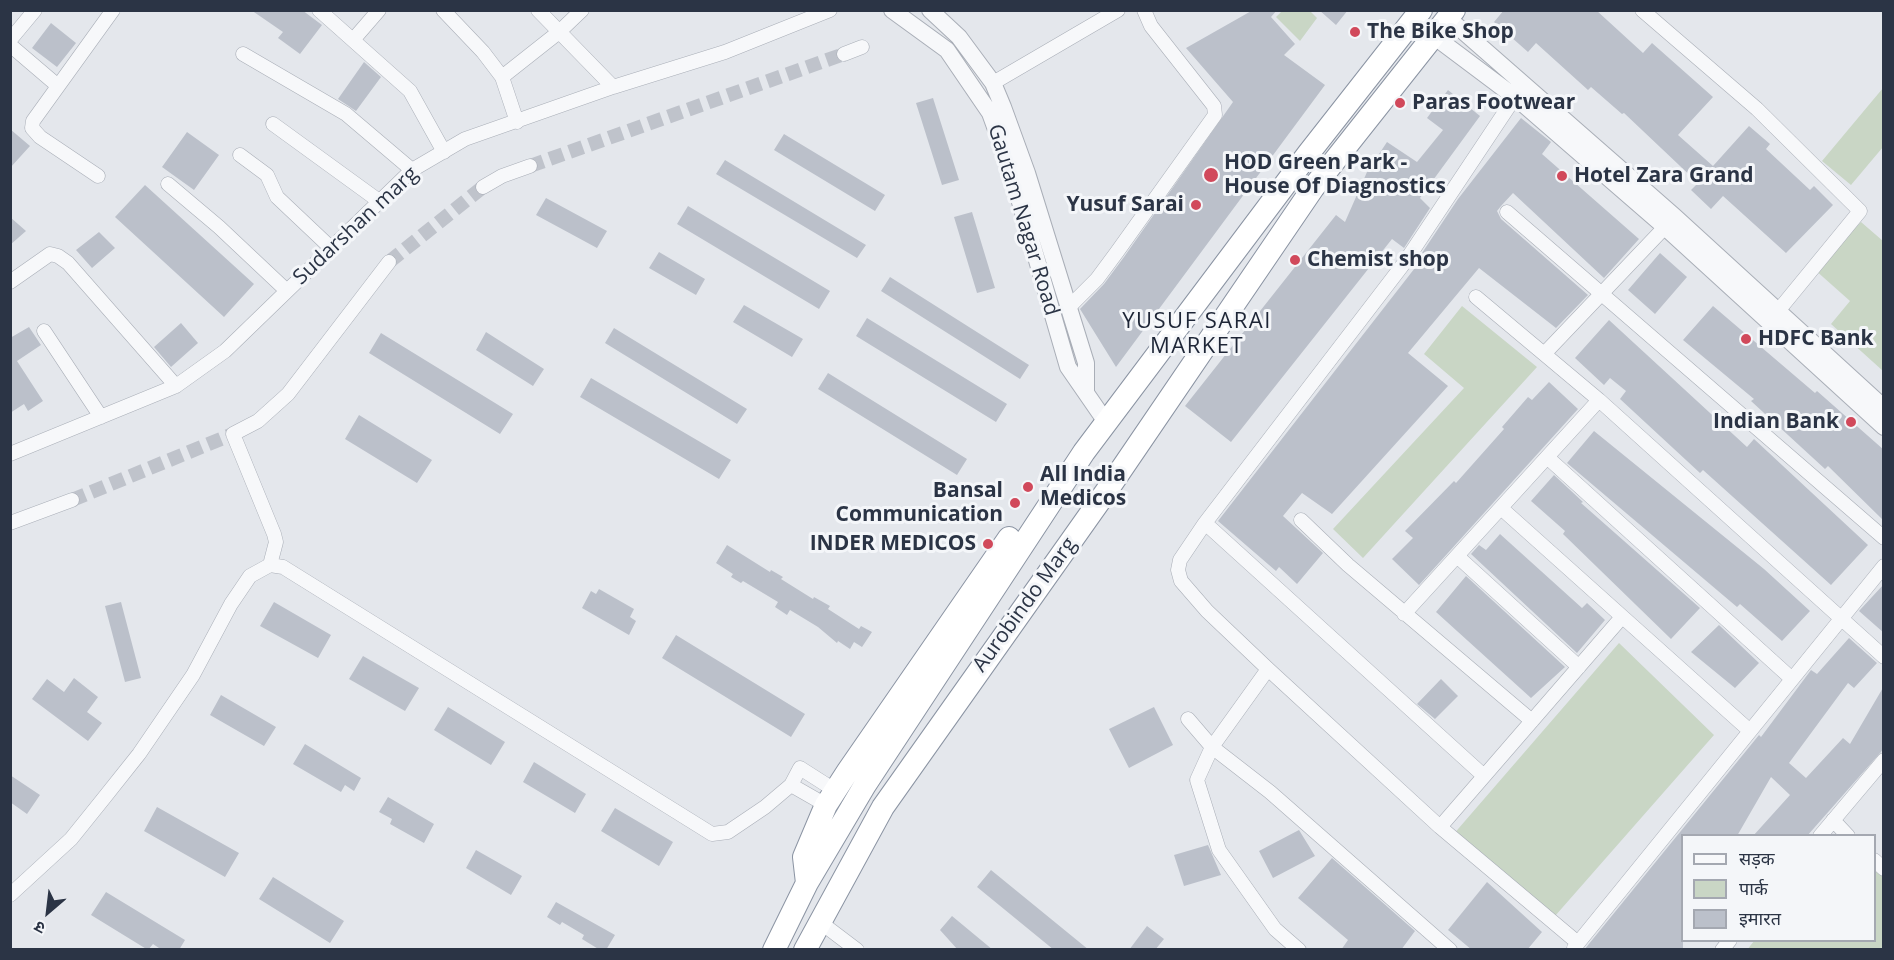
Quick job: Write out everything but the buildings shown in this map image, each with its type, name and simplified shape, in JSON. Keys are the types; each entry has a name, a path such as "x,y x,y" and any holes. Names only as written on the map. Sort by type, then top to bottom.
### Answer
{"highway":[{"name":"Aurobindo Marg","path":"774,950 807,884 885,755 1075,465 1308,154 1421,10"},
{"name":"Aurobindo Marg","path":"805,950 883,807 1108,489 1314,188 1451,14"},
{"path":"807,884 804,857 831,798 848,771 1041,490 1075,465"},
{"path":"848,771 885,755"}],"street":[{"path":"10,40 35,10"},
{"path":"99,176 40,136 32,128 33,121 113,10"},
{"path":"319,10 410,91 444,152"},
{"path":"353,40 378,10"},
{"path":"443,10 483,52 502,77 517,122"},
{"path":"538,10 613,87"},
{"path":"502,77 559,32 582,10"},
{"name":"Gautam Nagar Road","path":"892,10 947,50 990,113 1011,171 1068,367 1106,422"},
{"path":"930,10 959,37 993,83 1027,173 1086,363 1086,392"},
{"path":"993,83 1118,10"},
{"path":"1069,307 1097,279 1215,115 1215,106 1151,26 1144,10"},
{"path":"1642,10 1757,109 1860,211 1778,310"},
{"name":"Sudarshan marg","path":"10,454 177,386 225,351 412,170 465,139 613,87 725,52 828,11"},
{"path":"1451,14 1884,408"},
{"path":"1435,37 1515,97 1665,227 1884,427"},
{"path":"10,45 58,86"},
{"path":"844,54 862,47"},
{"path":"243,54 346,114 412,170"},
{"path":"1515,97 1405,262 1204,523 1180,560 1178,570 1181,581 1207,611 1268,669 1575,946 1884,566"},
{"path":"273,124 379,201"},
{"path":"240,156 267,175 277,197 331,248"},
{"path":"483,187 502,176 530,166"},
{"path":"168,184 219,227 287,291"},
{"path":"1507,212 1884,538"},
{"path":"1545,353 1665,227"},
{"path":"10,282 51,254 58,256 68,263 177,386"},
{"path":"270,565 276,542 274,534 233,434 258,421 288,394 389,262"},
{"path":"1476,297 1599,400 1840,620 1884,657"},
{"path":"44,331 101,417"},
{"path":"1404,614 1599,400"},
{"path":"1547,457 1792,679"},
{"path":"10,523 72,500"},
{"path":"1501,508 1750,731"},
{"path":"1301,520 1404,614 1532,721"},
{"path":"1204,523 1484,776"},
{"path":"1457,556 1579,667"},
{"path":"10,895 71,839 104,798 148,741 193,675 231,604 250,576 270,565 283,567 712,834 719,835 736,827 791,785 800,768 831,798"},
{"path":"1440,826 1622,617"},
{"path":"1268,669 1212,747 1197,780 1219,850 1275,928 1299,950"},
{"path":"1188,719 1212,747 1270,792 1450,950"},
{"path":"1822,834 1882,765"},
{"path":"791,785 831,798"},
{"path":"1833,820 1846,834"},
{"path":"820,922 857,950"}],"green space":[{"path":"1309,10 1317,18 1300,41 1276,17 1282,11"},
{"path":"1883,88 1883,147 1851,185 1822,161"},
{"path":"1861,222 1883,241 1883,371 1831,324 1850,301 1814,269"},
{"path":"1462,306 1537,367 1363,558 1333,529 1464,388 1424,354"},
{"path":"1619,643 1714,735 1548,924 1452,836"},
{"path":"1876,861 1883,869 1883,949 1747,950 1753,942 1876,942"}],"tunnel":[{"path":"530,166 844,54"},
{"path":"389,262 483,187"},
{"path":"72,500 233,434"}],"place":[{"name":"The Bike Shop","path":"1355,32"},
{"name":"Paras Footwear","path":"1400,103"},
{"name":"HOD Green Park - House Of Diagnostics","path":"1211,175"},
{"name":"Hotel Zara Grand","path":"1562,176"},
{"name":"Yusuf Sarai","path":"1196,205"},
{"name":"Chemist shop","path":"1295,260"},
{"name":"HDFC Bank","path":"1746,339"},
{"name":"Indian Bank","path":"1851,422"},
{"name":"All India Medicos","path":"1028,487"},
{"name":"Bansal Communication","path":"1015,503"},
{"name":"INDER MEDICOS","path":"988,544"}],"district":[{"name":"YUSUF SARAI MARKET","path":"1197,334"}]}
